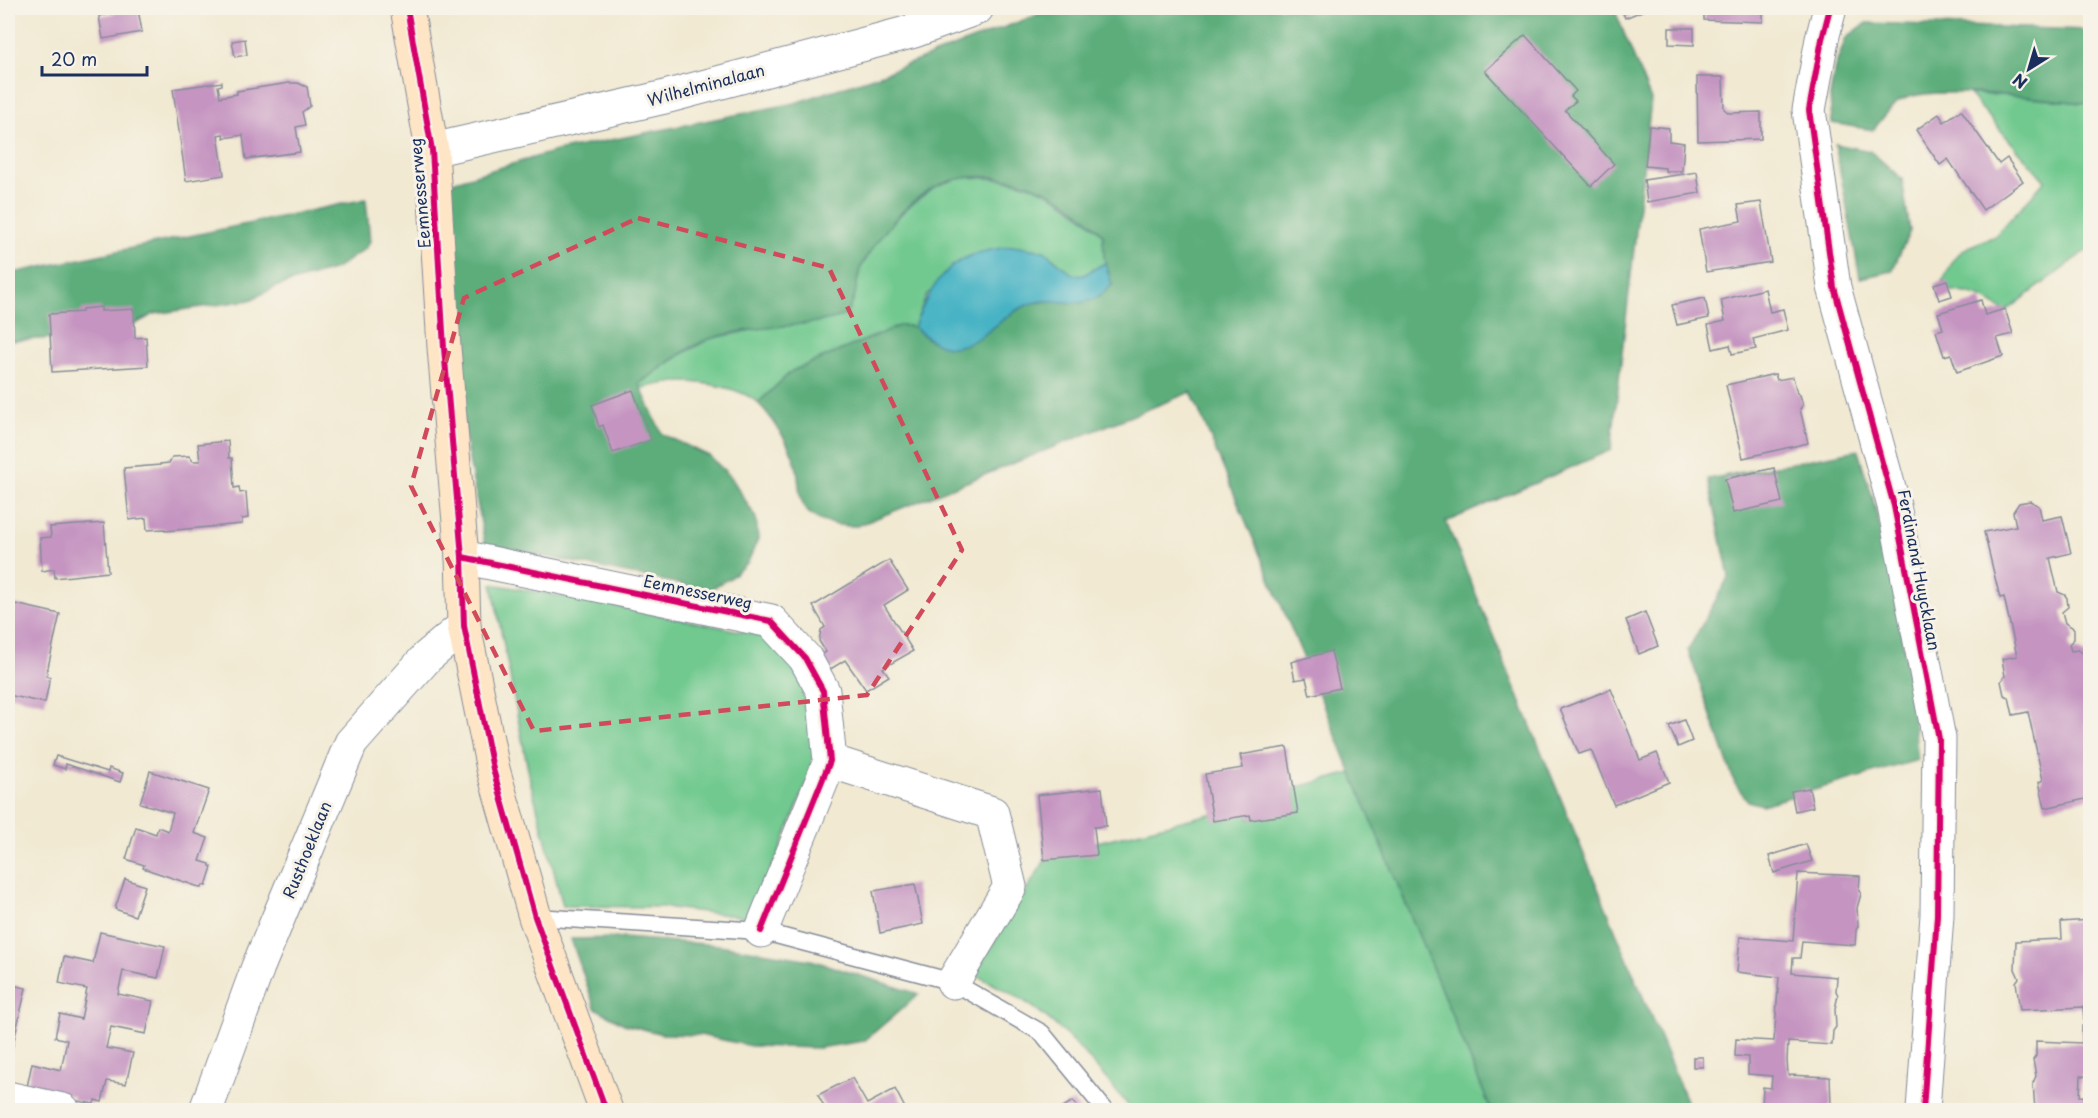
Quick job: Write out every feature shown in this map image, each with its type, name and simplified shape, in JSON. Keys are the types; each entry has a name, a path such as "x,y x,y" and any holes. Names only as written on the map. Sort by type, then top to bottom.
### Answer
{"street":[{"name":"Eemnesserweg","path":"407,8 432,150 444,348 462,557 464,626 494,769 535,917 606,1110"},
{"name":"Wilhelminalaan","path":"432,150 664,97 913,19 976,8"},
{"name":"Ferdinand Huycklaan","path":"1830,8 1809,110 1834,287 1894,506 1939,739 1937,915 1923,1110"},
{"name":"Eemnesserweg","path":"462,557 771,621 805,658 823,691 830,761 761,931"},
{"name":"Rusthoeklaan","path":"206,1110 258,967 351,743 427,657 464,626"},
{"path":"830,761 992,813 1010,887 953,982"},
{"path":"8,1098 63,1110"}],"lane":[{"path":"535,917 761,931 953,982 1042,1033 1105,1110"}],"highlighted area":[{"path":"638,218 829,268 962,550 867,695 534,731 411,486 464,298"}],"green space":[{"path":"1055,8 1614,8 1651,100 1611,450 1446,522 1690,1110 1491,1110 1191,392 857,526 825,522 811,515 806,509 802,502 796,465 790,449 775,423 758,403 792,371 901,325 914,327 930,341 987,332 1017,310 1031,303 1058,300 1085,302 1112,285 1104,257 1103,235 1078,211 1055,195 1022,182 1004,178 968,177 935,187 903,211 875,245 861,267 854,298 846,315 813,323 744,331 710,339 683,353 639,384 662,434 709,456 731,477 756,518 758,539 748,562 730,578 709,590 485,544 466,444 442,185 556,151 795,103 885,73"},
{"path":"1866,23 2090,30 2090,104 2020,96 1934,93 1912,96 1898,102 1873,130 1832,123 1830,96 1835,67 1846,38"},
{"path":"1969,94 2023,96 2090,104 2090,248 2005,312 1973,295 1938,289 1955,257 1968,247 1995,236 2045,181"},
{"path":"1835,144 1870,151 1902,179 1910,231 1892,271 1860,278"},
{"path":"960,177 1022,183 1055,196 1103,235 1105,263 1082,276 1072,274 1044,251 1012,246 927,294 914,327 901,325 792,371 758,403 742,393 721,386 698,383 674,382 641,388 639,384 679,356 709,339 752,330 853,301 860,269 882,234 905,210 934,187"},
{"path":"366,199 370,241 366,248 336,269 278,286 250,300 154,314 117,334 8,341 8,274"},
{"path":"1858,450 1883,538 1896,601 1911,696 1918,760 1762,805 1748,801 1735,784 1688,650 1729,576 1708,479"},
{"path":"492,584 612,605 774,638 809,671 819,734 808,780 753,918 662,907 563,906 530,780"},
{"path":"1352,773 1491,1110 1132,1110 1082,1051 1055,1024 1024,1001 974,974 1049,854 1210,814 1247,808 1249,819 1297,811 1294,788"},
{"path":"622,938 719,945 811,960 919,994 864,1041 818,1048 751,1046 700,1035 662,1034 624,1024 595,1008 571,939"}],"water":[{"path":"1012,246 1044,251 1072,274 1082,276 1105,263 1112,285 1097,298 1085,302 1044,301 1020,308 965,345 948,347 937,344 914,327 936,283 953,266 975,254"}],"building":[{"path":"1621,8 1646,8 1647,9 1625,18"},
{"path":"1704,8 1766,8 1766,10 1763,10 1763,22 1704,20"},
{"path":"138,9 142,32 103,39 99,16"},
{"path":"1669,28 1694,28 1694,45 1669,44"},
{"path":"1525,35 1576,91 1571,96 1576,101 1565,110 1614,164 1591,186 1485,71"},
{"path":"245,39 247,55 235,57 232,41"},
{"path":"1697,77 1723,77 1724,109 1729,113 1761,112 1761,139 1698,141"},
{"path":"222,82 222,85 218,86 220,97 237,94 237,91 289,83 298,83 307,87 310,106 302,112 305,125 296,127 300,152 246,159 243,135 224,138 223,134 218,135 224,175 186,181 173,89"},
{"path":"1961,110 1999,164 2007,158 2023,181 1983,210 1948,159 1940,165 1916,130 1939,114 1944,122"},
{"path":"1649,126 1669,128 1669,141 1684,143 1682,171 1665,171 1665,168 1645,166"},
{"path":"1697,172 1700,193 1647,202 1644,180"},
{"path":"1761,202 1771,262 1706,272 1699,229 1741,221 1738,205"},
{"path":"1947,280 1952,296 1939,300 1934,284"},
{"path":"1765,289 1770,312 1783,309 1788,330 1753,339 1756,349 1732,354 1730,345 1713,349 1708,325 1725,321 1721,300"},
{"path":"1705,298 1709,318 1677,325 1672,305"},
{"path":"1981,300 1985,315 2005,309 2013,334 1997,338 2003,356 1957,372 1951,354 1944,356 1936,331 1943,329 1938,313"},
{"path":"101,307 101,311 134,309 135,338 146,337 148,366 52,372 49,314 82,312 82,309"},
{"path":"1775,374 1777,380 1793,377 1803,405 1800,409 1808,443 1743,458 1726,385"},
{"path":"633,390 651,440 613,453 603,425 599,427 592,405"},
{"path":"228,441 229,458 232,458 234,488 239,487 240,493 246,492 248,518 242,519 242,524 165,531 165,529 147,530 146,518 129,520 124,468 169,463 172,457 189,456 193,461 200,461 198,444"},
{"path":"1774,468 1782,502 1733,513 1725,479"},
{"path":"2030,501 2039,506 2042,520 2062,516 2071,553 2050,558 2058,592 2067,598 2068,607 2062,612 2065,623 2074,630 2074,639 2069,644 2071,651 2078,650 2090,658 2090,722 2086,724 2090,743 2090,798 2045,808 2039,782 2043,780 2028,712 2013,715 2009,697 2004,695 2001,681 2005,676 2002,659 2017,656 2004,597 2000,598 1984,532 2016,526 2013,512 2019,503"},
{"path":"104,523 108,572 55,578 54,569 42,571 40,538 51,537 50,527"},
{"path":"889,560 908,590 884,605 913,651 883,668 889,676 866,690 845,660 821,675 812,661 826,652 819,641 821,630 825,627 813,606"},
{"path":"15,604 60,614 46,676 50,677 45,703 8,695 8,632"},
{"path":"1645,612 1658,646 1639,654 1626,620"},
{"path":"1331,651 1340,688 1310,695 1306,678 1295,680 1291,662"},
{"path":"1611,689 1640,760 1657,753 1669,782 1614,805 1591,750 1579,754 1560,709"},
{"path":"1684,720 1692,741 1678,747 1669,726"},
{"path":"1287,747 1298,813 1251,820 1250,815 1213,821 1205,774 1243,768 1240,755"},
{"path":"56,756 108,772 109,768 123,773 120,782 66,764 65,769 53,765"},
{"path":"150,771 209,790 194,833 208,838 200,861 212,867 206,886 203,885 202,888 143,868 144,865 126,859 136,827 156,834 158,827 168,831 173,813 140,803"},
{"path":"1102,788 1106,826 1094,827 1097,855 1044,860 1037,795"},
{"path":"1809,788 1813,807 1795,811 1791,791"},
{"path":"1806,844 1812,861 1774,873 1769,856"},
{"path":"1798,873 1860,876 1861,894 1857,908 1858,926 1855,945 1802,941 1800,958 1793,958 1792,973 1837,977 1836,1027 1833,1031 1832,1045 1788,1042 1787,1060 1788,1075 1830,1077 1831,1105 1828,1110 1756,1110 1756,1108 1762,1108 1763,1087 1771,1088 1772,1076 1748,1074 1748,1057 1735,1056 1736,1039 1774,1041 1779,977 1737,972 1740,937 1793,941"},
{"path":"125,879 145,886 135,916 115,909"},
{"path":"915,884 923,924 880,933 873,891"},
{"path":"2090,920 2090,940 2086,940 2090,1021 2084,1021 2083,1007 2020,1010 2016,982 2019,978 2015,969 2016,941 2062,939 2061,922"},
{"path":"100,932 165,946 158,978 123,971 118,994 153,1001 146,1034 111,1027 106,1048 133,1053 126,1084 107,1081 102,1102 95,1100 94,1104 72,1100 73,1096 27,1087 32,1063 61,1070 67,1040 55,1037 60,1014 81,1019 87,989 59,983 64,957 93,963"},
{"path":"8,984 26,988 11,1053 8,1052"},
{"path":"2082,1026 2090,1026 2090,1076 2081,1076 2080,1096 2090,1097 2090,1110 2035,1110 2033,1083 2036,1076 2033,1060 2036,1056 2036,1041 2082,1043"},
{"path":"1693,1057 1703,1057 1703,1067 1693,1067"},
{"path":"852,1078 867,1104 895,1089 906,1110 826,1110 818,1095"},
{"path":"1073,1101 1080,1110 1058,1110"}],"cycle path":[{"path":"407,8 432,150 444,348 462,557 464,626 493,769 535,917 606,1110"},
{"path":"1830,8 1809,110 1834,287 1894,506 1939,739 1937,915 1923,1110"},
{"path":"462,557 771,621 805,658 823,691 830,761 761,931"}]}
